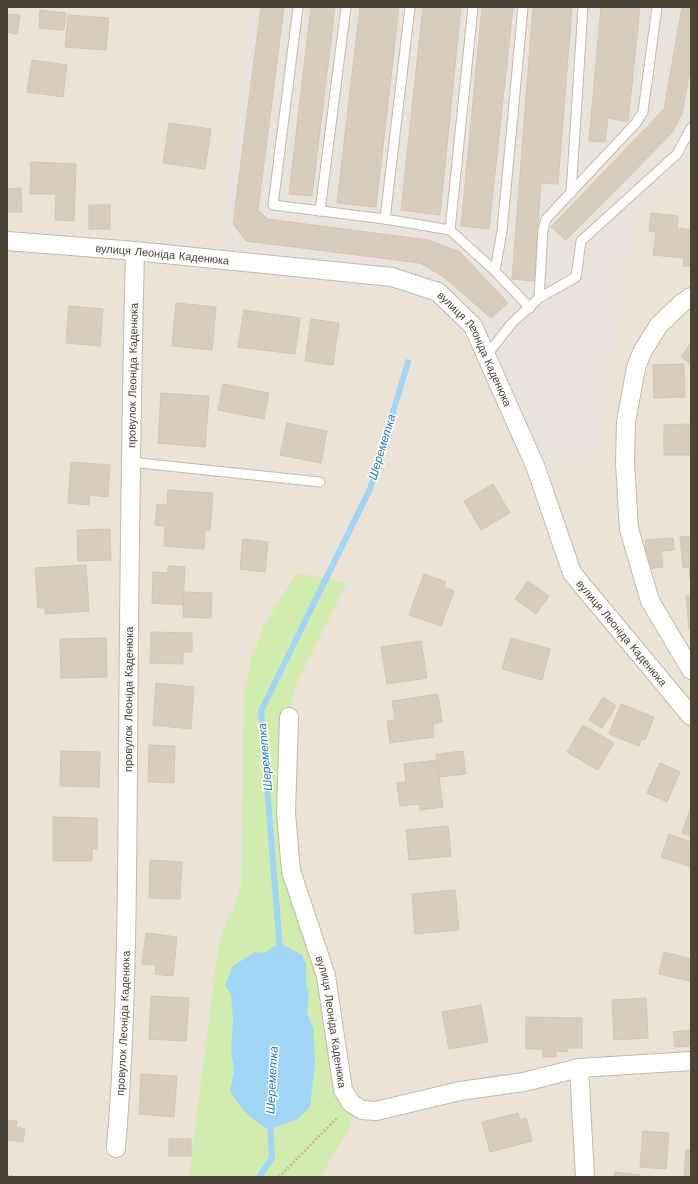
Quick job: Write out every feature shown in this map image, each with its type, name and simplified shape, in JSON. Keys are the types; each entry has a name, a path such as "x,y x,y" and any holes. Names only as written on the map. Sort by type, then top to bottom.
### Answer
{"street":[{"name":"вулиця Леоніда Каденюка","path":"7,241 135,251 392,277 438,292 473,326 536,468 572,573 691,716"},
{"name":"провулок Леоніда Каденюка","path":"116,1148 122,1081 127,870 130,462 135,251"},
{"path":"691,297 682,303 659,325 642,352 632,386 626,422 625,462 629,529 650,601 691,670"},
{"name":"вулиця Леоніда Каденюка","path":"289,717 286,813 291,871 326,976 343,1090 351,1103 362,1110 376,1111 460,1091 524,1082 579,1068 691,1061"},
{"path":"579,1068 585,1177"}],"lane":[{"path":"298,7 273,204 385,219 450,230 495,271 530,308"},
{"path":"320,211 346,7"},
{"path":"385,219 410,7"},
{"path":"450,230 473,7"},
{"path":"495,271 502,231 523,7"},
{"path":"571,193 583,7"},
{"path":"539,298 543,230 546,219 636,123 643,112 657,7"},
{"path":"486,356 512,323 530,308 539,298 576,277 580,241 677,154 691,128"},
{"path":"130,462 320,482"}],"path":[{"path":"279,1177 351,1103"},
{"path":"7,1176 14,1177"}],"shaded area":[{"path":"7,7 691,7 691,1177 7,1177"},
{"path":"252,7 691,7 691,185 638,207 594,468 536,468 473,326 438,292 218,260"}],"green space":[{"path":"297,573 347,583 295,687 289,717 286,813 351,1103 352,1118 350,1127 320,1177 189,1177 217,955 241,885 244,693 251,660 264,625"}],"water":[{"path":"280,943 302,955 306,964 306,985 309,991 307,1013 313,1027 315,1063 310,1107 299,1118 269,1130 256,1122 246,1113 230,1091 234,1070 231,1050 233,1020 231,994 225,985 233,966 255,952 264,953"}],"building":[{"path":"261,7 284,7 258,210 267,219 428,240 460,252 508,303 491,318 444,277 420,263 246,241 233,224"},
{"path":"311,7 335,7 312,196 289,194"},
{"path":"360,7 399,7 376,207 337,203"},
{"path":"423,7 461,7 440,215 401,210"},
{"path":"482,7 513,7 489,229 461,226"},
{"path":"533,7 572,7 558,184 541,183 534,281 512,279"},
{"path":"601,7 640,7 628,122 608,118 605,142 589,141"},
{"path":"682,7 691,7 691,64 682,114 672,133 566,240 551,227 664,109"},
{"path":"40,10 66,13 64,30 39,28"},
{"path":"7,14 20,15 17,34 7,32"},
{"path":"68,15 109,18 106,50 65,47"},
{"path":"32,60 67,65 63,97 27,92"},
{"path":"169,123 211,129 205,169 163,163"},
{"path":"31,162 76,164 74,221 55,220 56,194 30,194"},
{"path":"21,188 22,212 7,212 7,189"},
{"path":"89,205 110,205 110,229 89,229"},
{"path":"651,213 678,216 677,228 691,230 691,266 683,266 684,258 653,255 656,232 649,231"},
{"path":"176,303 216,307 212,350 172,346"},
{"path":"69,306 103,309 100,346 66,343"},
{"path":"244,310 300,318 295,354 238,347"},
{"path":"311,319 339,323 333,365 305,361"},
{"path":"691,343 691,364 681,357"},
{"path":"684,364 685,397 654,398 653,365"},
{"path":"223,384 269,393 264,419 218,410"},
{"path":"161,393 209,396 205,447 158,443"},
{"path":"287,423 327,431 321,463 280,455"},
{"path":"691,424 691,455 664,455 664,425"},
{"path":"71,462 110,465 108,497 90,495 89,505 68,503"},
{"path":"493,484 510,513 481,530 464,501"},
{"path":"168,490 213,493 210,531 205,530 204,549 164,546 165,526 155,525 157,504 167,505"},
{"path":"110,529 111,560 78,561 77,530"},
{"path":"691,536 690,580 689,567 683,568 680,537"},
{"path":"673,538 674,550 661,551 663,567 647,569 645,540"},
{"path":"243,539 268,542 265,572 240,569"},
{"path":"86,565 89,611 45,614 45,608 38,608 35,568"},
{"path":"168,566 185,567 183,605 152,603 153,572 168,573"},
{"path":"424,574 446,582 444,587 454,591 441,626 409,615"},
{"path":"528,581 549,596 536,614 515,599"},
{"path":"184,592 212,593 211,618 183,617"},
{"path":"686,596 691,596 691,629 689,629"},
{"path":"151,632 192,633 192,652 183,652 183,664 150,663"},
{"path":"106,638 107,677 61,678 60,639"},
{"path":"511,638 550,649 542,680 502,669"},
{"path":"421,641 427,678 387,684 381,647"},
{"path":"156,683 194,687 191,729 153,725"},
{"path":"438,694 442,722 433,724 434,737 390,743 387,721 395,720 392,701"},
{"path":"603,697 616,706 602,728 589,720"},
{"path":"621,704 654,717 645,740 641,739 639,746 609,734"},
{"path":"583,725 614,743 598,770 567,752"},
{"path":"149,745 175,746 174,783 148,782"},
{"path":"61,751 100,752 99,787 60,786"},
{"path":"463,751 466,774 439,777 436,754"},
{"path":"437,760 443,807 420,810 420,804 400,806 397,783 406,782 404,764"},
{"path":"660,763 680,772 667,802 647,793"},
{"path":"691,807 691,836 682,833"},
{"path":"53,817 97,818 97,849 92,849 92,861 53,861"},
{"path":"448,826 451,856 409,860 406,830"},
{"path":"669,834 691,842 691,867 661,857"},
{"path":"150,860 182,862 180,899 149,898"},
{"path":"455,890 459,930 415,934 412,894"},
{"path":"146,933 177,937 173,976 155,974 156,965 142,964"},
{"path":"664,952 691,959 690,981 659,974"},
{"path":"151,996 189,998 186,1041 149,1039"},
{"path":"646,998 648,1038 614,1040 612,1000"},
{"path":"481,1005 488,1042 449,1049 442,1012"},
{"path":"526,1017 582,1018 582,1048 567,1048 567,1052 556,1051 556,1057 543,1057 543,1049 526,1049"},
{"path":"691,1030 691,1046 675,1047 673,1032"},
{"path":"141,1074 177,1076 174,1117 139,1114"},
{"path":"518,1113 520,1120 526,1118 532,1141 490,1152 482,1122"},
{"path":"7,1120 17,1121 16,1127 25,1129 23,1142 7,1140"},
{"path":"643,1131 669,1133 666,1169 640,1167"},
{"path":"169,1139 191,1139 191,1156 169,1156"},
{"path":"686,1150 691,1150 691,1177 684,1177"},
{"path":"615,1172 640,1175 640,1177 614,1177"}],"waterway":[{"name":"Шереметка","path":"280,950 261,711 370,489 408,362"},
{"name":"Шереметка","path":"259,1177 272,1158 270,1123"}]}
